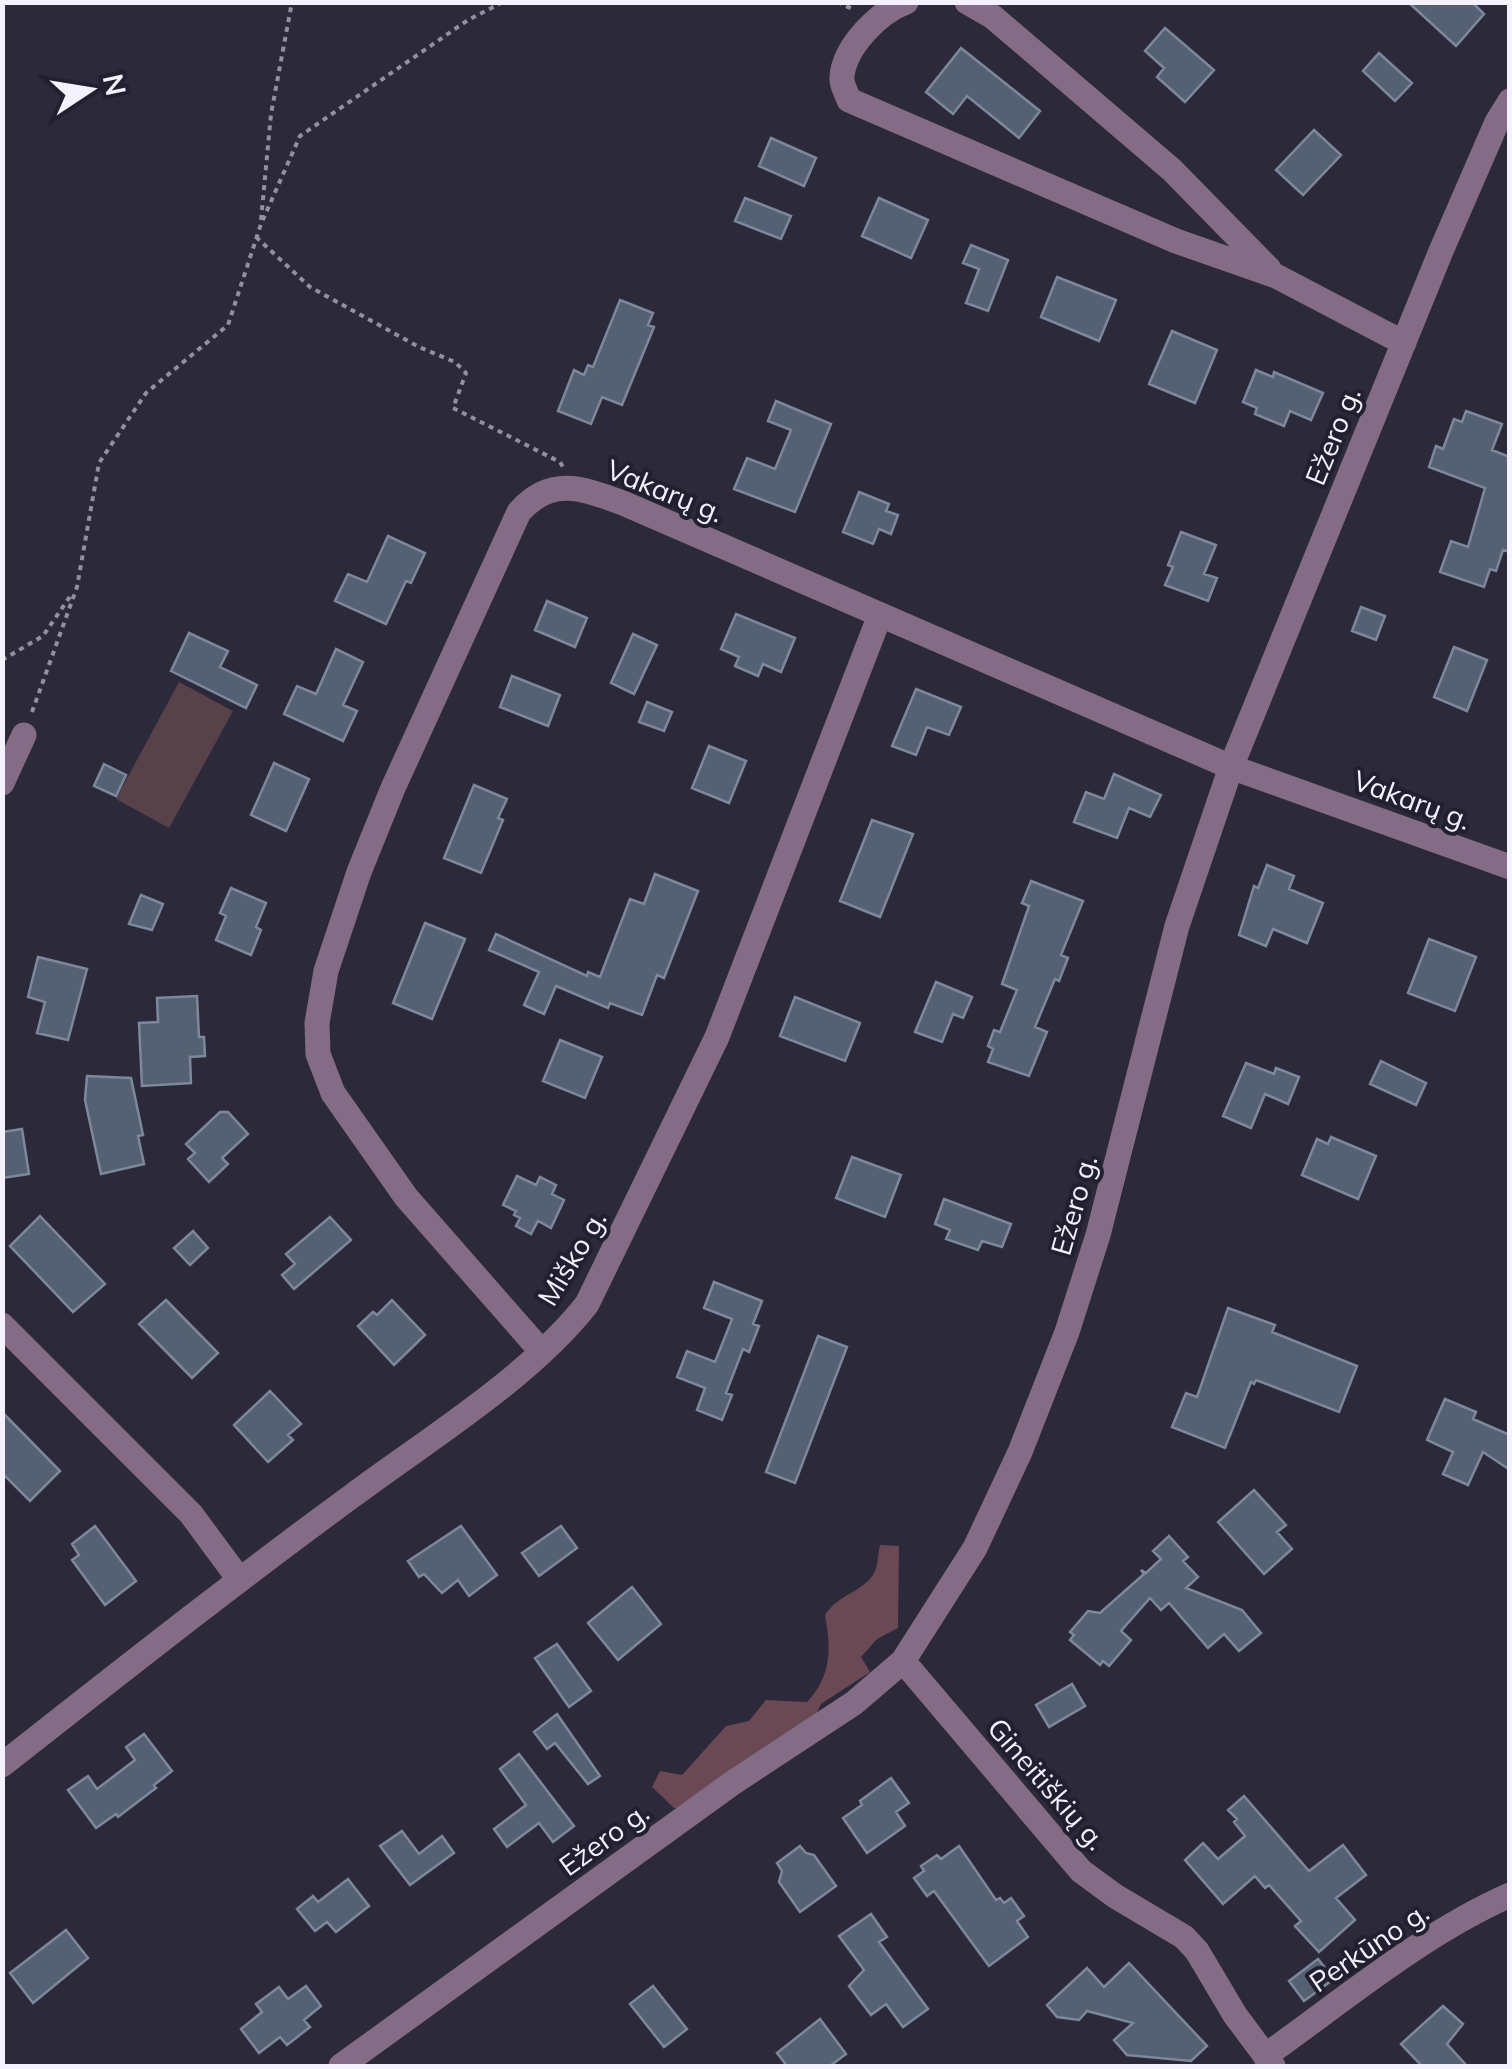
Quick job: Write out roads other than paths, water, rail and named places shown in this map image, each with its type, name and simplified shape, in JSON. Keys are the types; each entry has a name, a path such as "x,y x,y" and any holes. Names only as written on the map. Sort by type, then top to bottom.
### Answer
{"street":[{"path":"906,2 884,15 848,54 841,80 849,100 1176,241 1276,276 1404,342"},
{"path":"967,2 993,17 1172,170 1276,276"},
{"name":"Ežero g.","path":"341,2066 732,1784 854,1702 903,1661 975,1548 1020,1452 1066,1332 1113,1182 1177,926 1230,767 1480,160 1510,102"},
{"name":"Vakarų g.","path":"541,1351 406,1197 332,1093 318,1054 316,1023 326,971 393,788 519,512 545,492 560,487 623,503 1230,767 1510,867"},
{"name":"Miško g.","path":"2,1765 239,1579 541,1351 587,1304 717,1037 880,615"},
{"path":"2,783 24,735"},
{"path":"2,1325 191,1514 239,1579"},
{"name":"Gineitiškių g.","path":"903,1661 1082,1871 1115,1896 1184,1937 1197,1951 1235,2015 1269,2061"},
{"name":"Perkūno g.","path":"1269,2061 1417,1949 1510,1894"}]}
